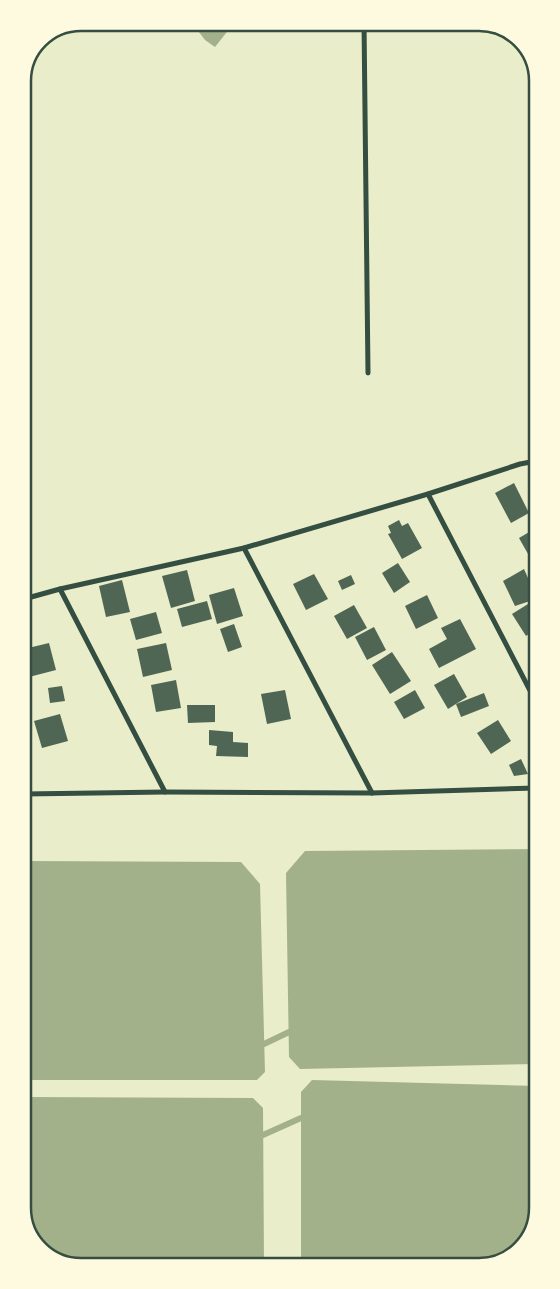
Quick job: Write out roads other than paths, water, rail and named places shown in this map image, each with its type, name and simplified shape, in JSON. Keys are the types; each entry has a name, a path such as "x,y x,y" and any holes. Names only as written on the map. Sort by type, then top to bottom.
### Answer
{"street":[{"path":"364,31 368,373"},
{"path":"31,597 244,548 428,494 529,462"},
{"path":"428,494 529,689"},
{"path":"244,548 372,793"},
{"path":"60,589 165,792"},
{"path":"31,794 165,792 372,793 529,788"}],"waterway":[{"path":"264,1044 289,1032"},
{"path":"263,1135 301,1118"}]}
